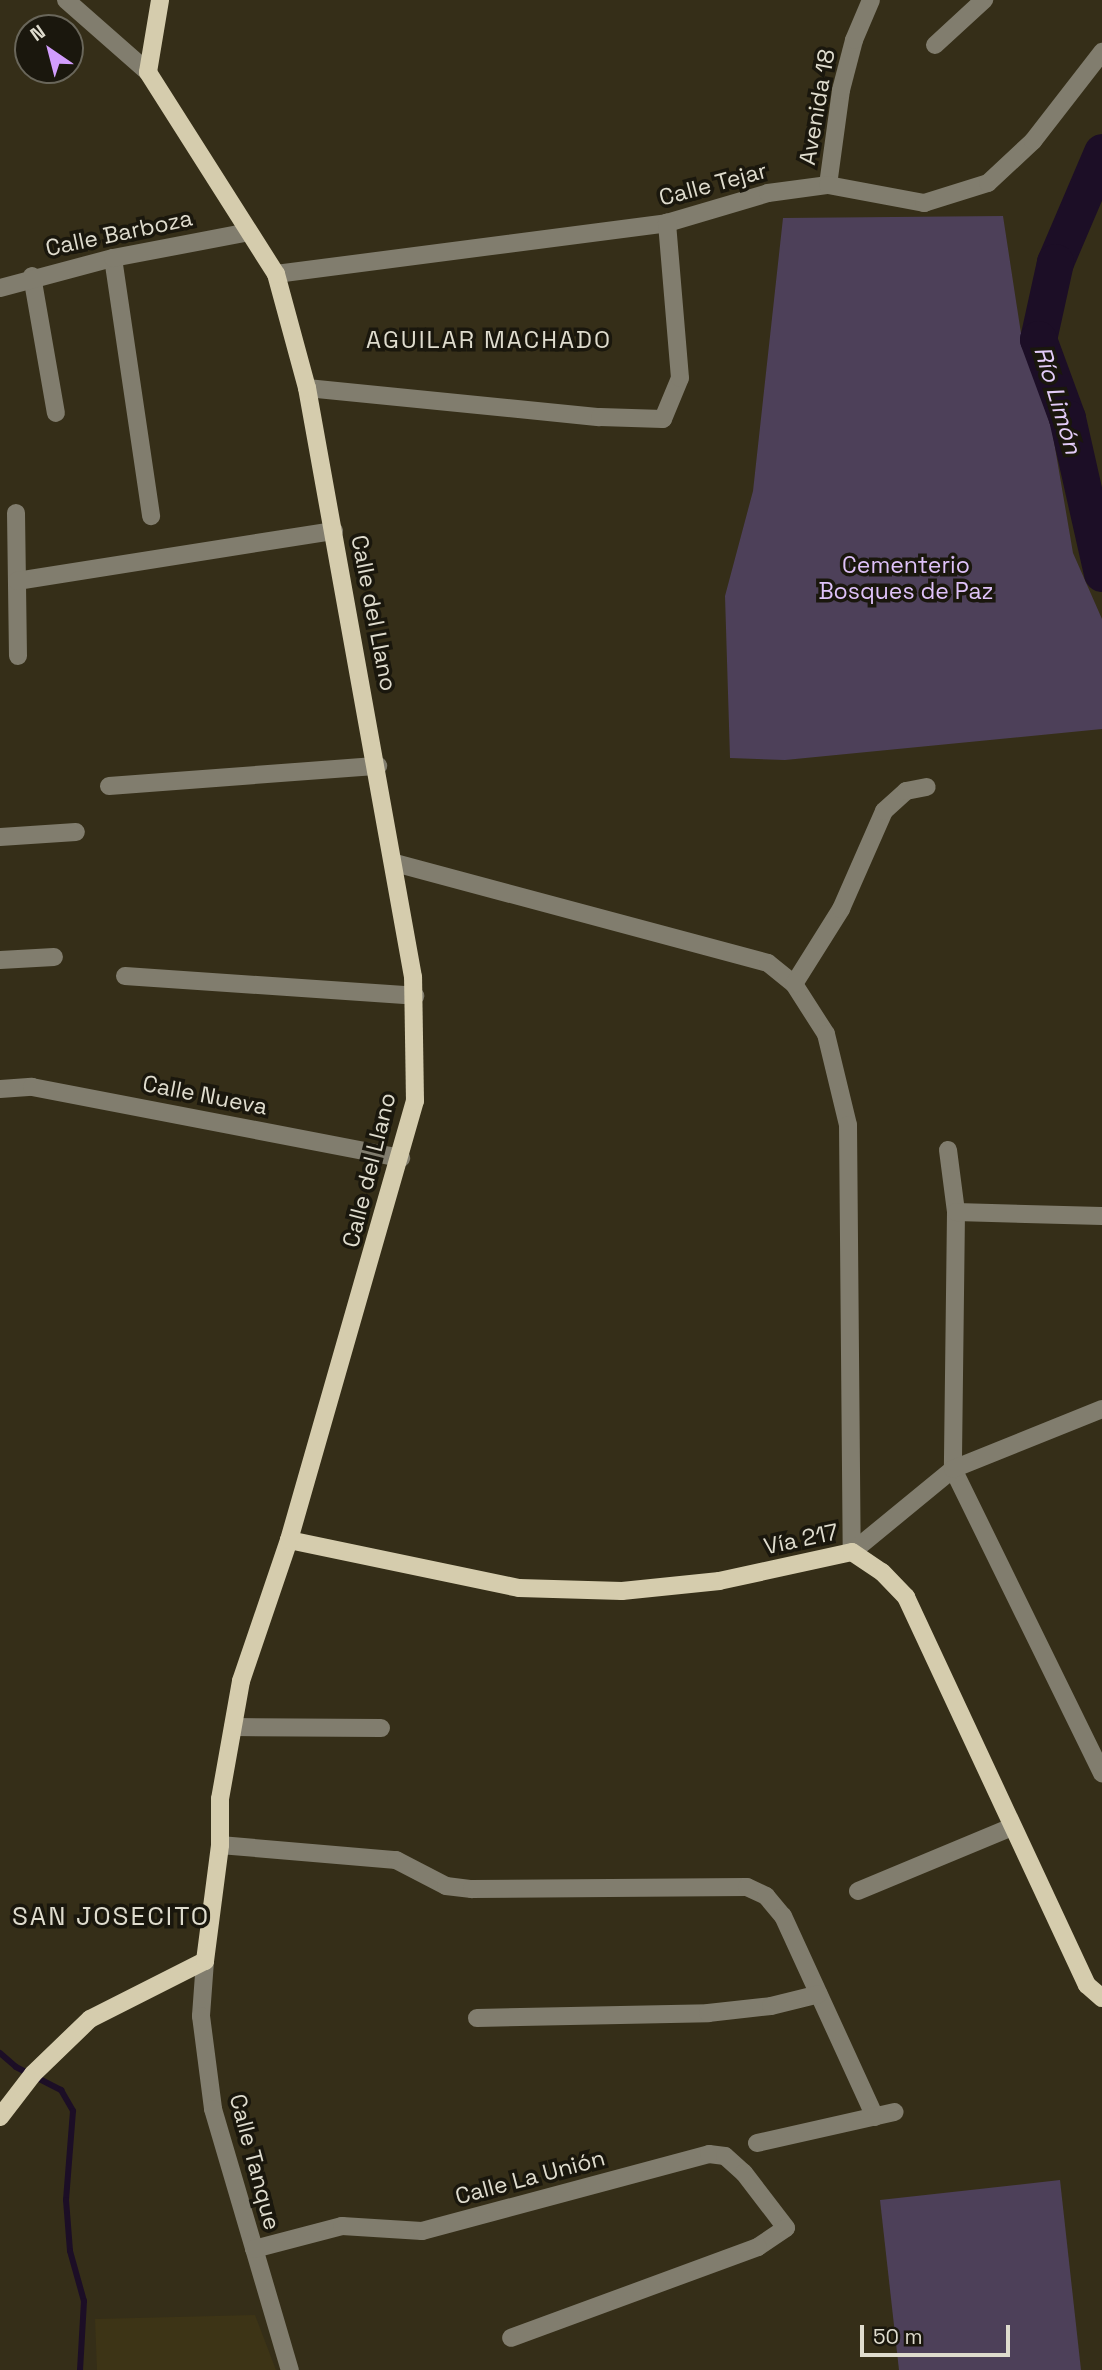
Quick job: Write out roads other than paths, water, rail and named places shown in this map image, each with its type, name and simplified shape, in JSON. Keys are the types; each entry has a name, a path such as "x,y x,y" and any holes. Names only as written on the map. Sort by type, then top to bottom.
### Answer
{"main road":[{"path":"148,72 160,0"},
{"name":"Calle del Llano","path":"148,72 276,274 307,388 378,765 415,996 415,1101 401,1158 289,1540 241,1681 220,1799 220,1845 205,1961"},
{"name":"Vía 217","path":"289,1540 519,1588 622,1591 719,1581 852,1552 883,1572 906,1597 1087,1985 1102,1998"},
{"path":"0,2117 33,2074 90,2019 205,1961"}],"street":[{"path":"66,0 148,72"},
{"name":"Avenida 18","path":"828,185 841,90 854,40 872,0"},
{"path":"935,45 970,4"},
{"name":"Calle Tejar","path":"276,274 667,223 768,192 828,185 924,203 988,183 1033,141 1102,52"},
{"path":"307,388 600,417 663,419 680,378 667,223"},
{"name":"Calle Barboza","path":"0,288 32,276 249,232"},
{"path":"113,258 151,516"},
{"path":"32,276 56,413"},
{"path":"16,513 18,656"},
{"path":"17,582 334,531"},
{"path":"109,786 378,765"},
{"path":"794,984 842,909 884,811 906,792 927,787"},
{"path":"0,837 76,832"},
{"path":"395,863 768,963 794,984 826,1034 848,1125 852,1552"},
{"path":"0,960 54,957"},
{"path":"125,976 415,996"},
{"name":"Calle Nueva","path":"0,1090 32,1087 401,1158"},
{"path":"948,1150 956,1212 953,1469 1097,1752 1102,1773"},
{"path":"956,1212 1102,1216"},
{"path":"852,1552 953,1469 1102,1409"},
{"path":"233,1727 381,1728"},
{"path":"858,1891 1012,1827"},
{"path":"220,1845 396,1860 446,1886 472,1889 747,1887 765,1896 783,1916 876,2116"},
{"name":"Calle Tanque","path":"205,1961 201,2015 213,2109 290,2370"},
{"path":"477,2018 708,2013 771,2006 819,1994"},
{"path":"757,2143 895,2112"},
{"name":"Calle La Unión","path":"254,2249 342,2226 422,2231 709,2154 725,2156 744,2173 786,2228 758,2246 511,2337"}],"waterway":[{"name":"Río Limón","path":"1102,152 1055,262 1038,339 1067,418 1102,573"},
{"path":"0,2053 16,2067 61,2090 73,2111 66,2200 70,2251 84,2301 80,2370"}],"district":[{"name":"AGUILAR MACHADO","path":"489,340"},
{"name":"SAN JOSECITO","path":"111,1917"}],"park label":[{"name":"Cementerio Bosques de Paz","path":"906,578"}]}
